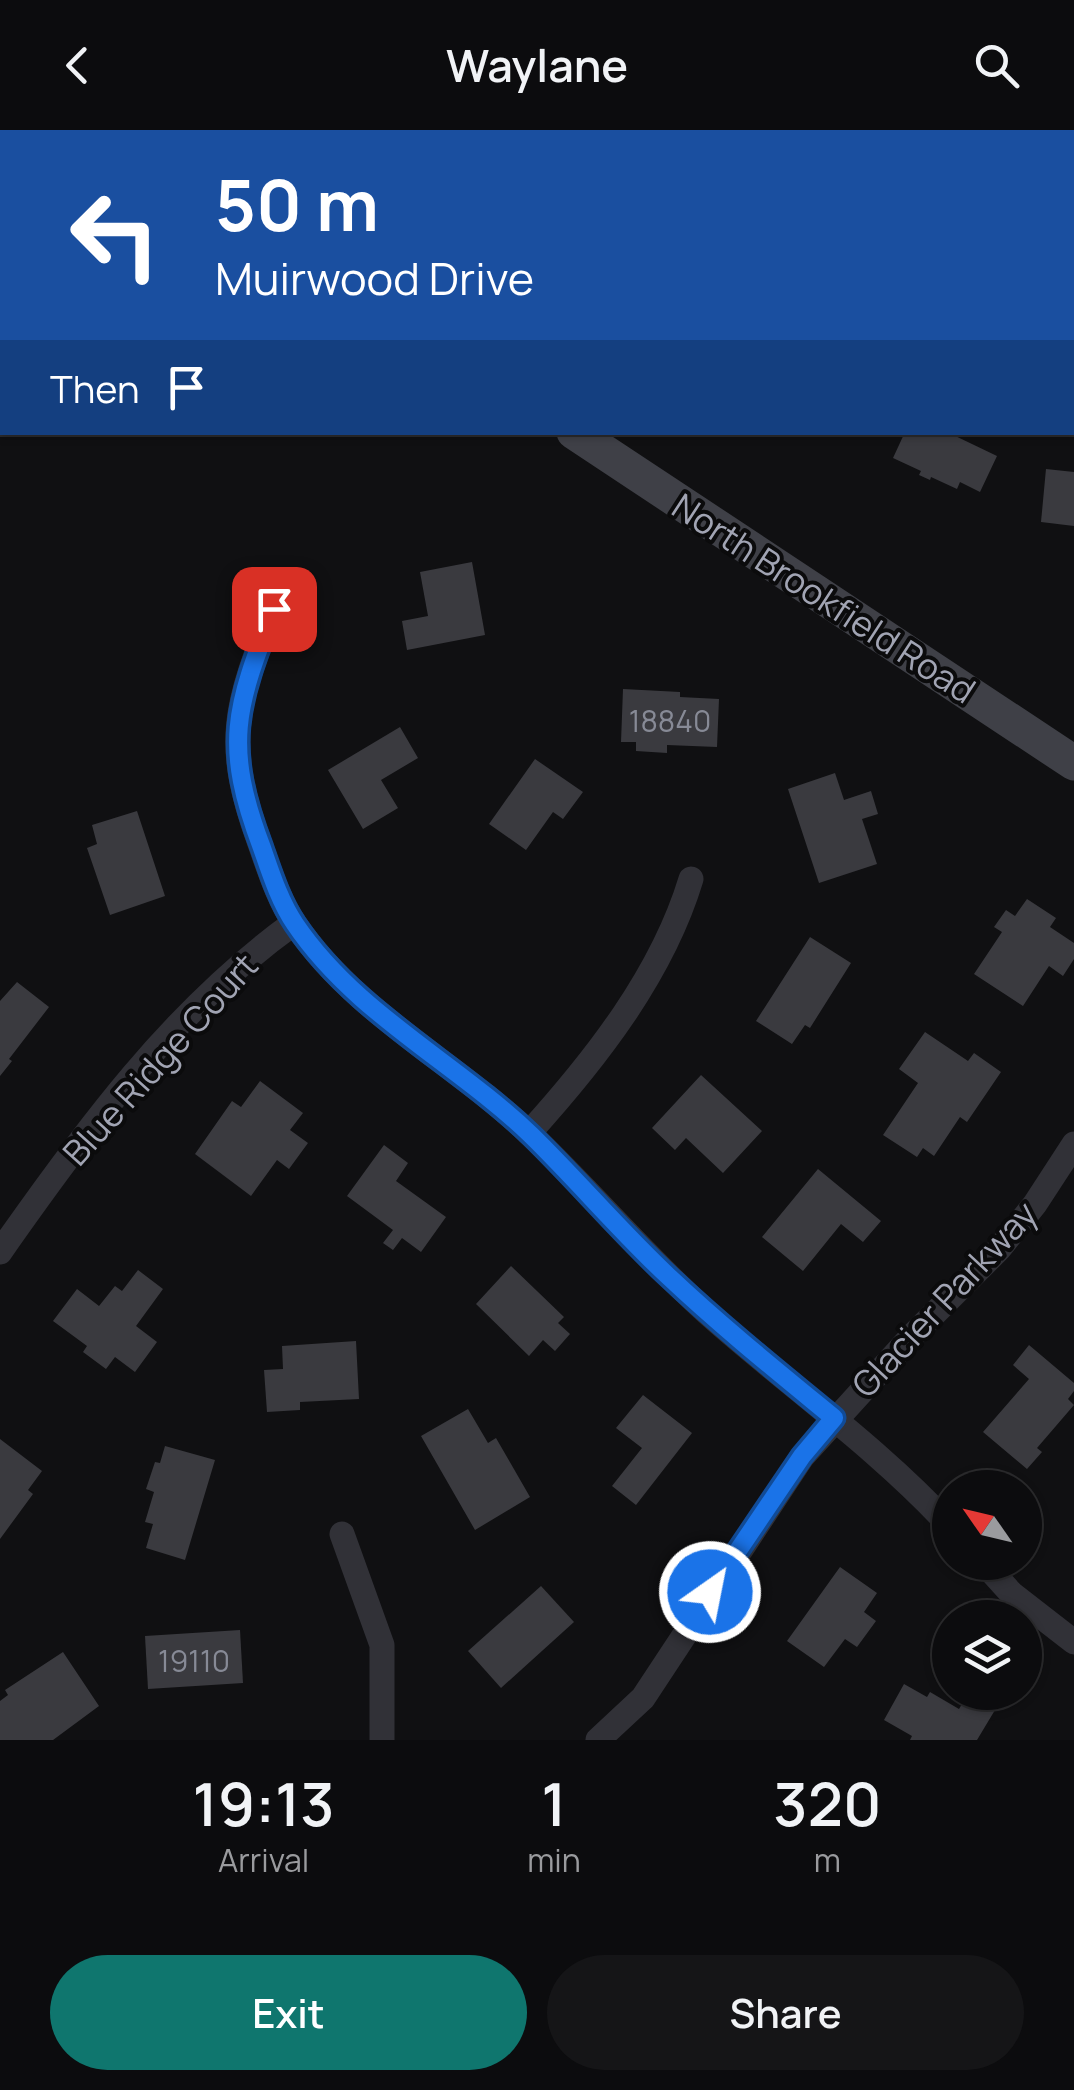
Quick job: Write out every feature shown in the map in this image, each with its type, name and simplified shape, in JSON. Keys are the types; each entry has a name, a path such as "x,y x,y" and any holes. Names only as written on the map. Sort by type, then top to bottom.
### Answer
{"street":[{"name":"North Brookfield Road","path":"579,435 1074,763"},
{"path":"274,609 244,686 237,719 238,760 243,797 276,888 294,924 339,977 529,1133 667,1275 885,1460 932,1508"},
{"path":"529,1133 557,1102 644,981 680,914 691,879"},
{"name":"Blue Ridge Court","path":"0,1252 68,1155 124,1086 250,954 294,924"},
{"name":"Glacier Parkway","path":"598,1740 642,1698 802,1456 834,1418 999,1250 1074,1144"},
{"path":"342,1534 382,1644 382,1740"},
{"path":"1000,1580 1074,1642"}],"building":[{"path":"904,435 953,435 997,456 980,492 960,482 957,489 931,477 930,480 919,475 921,471 893,458"},
{"path":"1046,469 1074,472 1074,526 1041,522"},
{"path":"472,562 485,635 407,650 402,621 428,616 420,572"},
{"path":"623,689 719,699 717,747 667,745 667,753 636,751 636,742 621,742"},
{"path":"400,727 418,758 381,780 398,808 363,829 328,770"},
{"path":"535,759 583,792 563,819 553,812 526,850 489,824"},
{"path":"835,773 844,800 871,791 878,814 862,819 877,864 819,883 788,789"},
{"path":"137,811 165,896 110,915 87,848 97,844 92,825"},
{"path":"1027,899 1056,918 1050,927 1074,943 1074,959 1063,976 1049,966 1023,1006 974,974 1002,932 994,927 1006,910 1015,916"},
{"path":"810,937 851,963 810,1028 805,1025 792,1044 756,1021"},
{"path":"17,982 49,1007 0,1076 0,1001"},
{"path":"925,1032 968,1061 974,1053 1001,1072 967,1122 960,1117 934,1156 923,1148 917,1157 883,1135 918,1083 899,1069"},
{"path":"701,1075 762,1131 723,1173 686,1138 675,1150 652,1128"},
{"path":"260,1081 303,1113 290,1130 308,1143 289,1169 277,1160 251,1196 195,1154 232,1101 241,1107"},
{"path":"384,1145 408,1163 396,1181 446,1217 421,1252 402,1238 393,1250 383,1243 393,1230 347,1196"},
{"path":"818,1169 881,1221 863,1242 841,1224 803,1271 762,1237"},
{"path":"511,1266 564,1317 558,1323 570,1334 555,1351 543,1340 529,1356 476,1304"},
{"path":"138,1270 163,1289 136,1326 157,1342 135,1372 115,1357 106,1369 83,1352 87,1346 53,1321 77,1289 99,1306 115,1286 122,1291"},
{"path":"356,1341 359,1399 300,1402 300,1410 267,1412 264,1370 283,1369 282,1346"},
{"path":"1029,1345 1074,1383 1068,1399 1074,1405 1037,1448 1042,1452 1027,1469 983,1432 1029,1379 1013,1365"},
{"path":"643,1395 692,1433 636,1505 612,1486 642,1448 616,1428"},
{"path":"468,1409 488,1443 496,1438 530,1497 475,1530 421,1436"},
{"path":"0,1439 42,1471 28,1490 33,1494 0,1539"},
{"path":"165,1446 215,1460 185,1560 146,1548 153,1524 145,1522 154,1492 146,1489"},
{"path":"840,1567 877,1593 864,1612 876,1621 857,1647 845,1639 824,1667 787,1641"},
{"path":"541,1586 574,1622 501,1688 468,1651"},
{"path":"240,1630 243,1683 148,1689 145,1636"},
{"path":"63,1652 99,1706 53,1740 0,1740 0,1701 8,1695 5,1690"},
{"path":"904,1684 927,1697 932,1693 932,1710 995,1710 977,1740 910,1740 912,1736 884,1720"}],"route":[{"path":"274,609 244,686 237,719 238,760 243,797 276,888 294,924 339,977 529,1133 667,1275 834,1418 802,1456 710,1592"}]}
